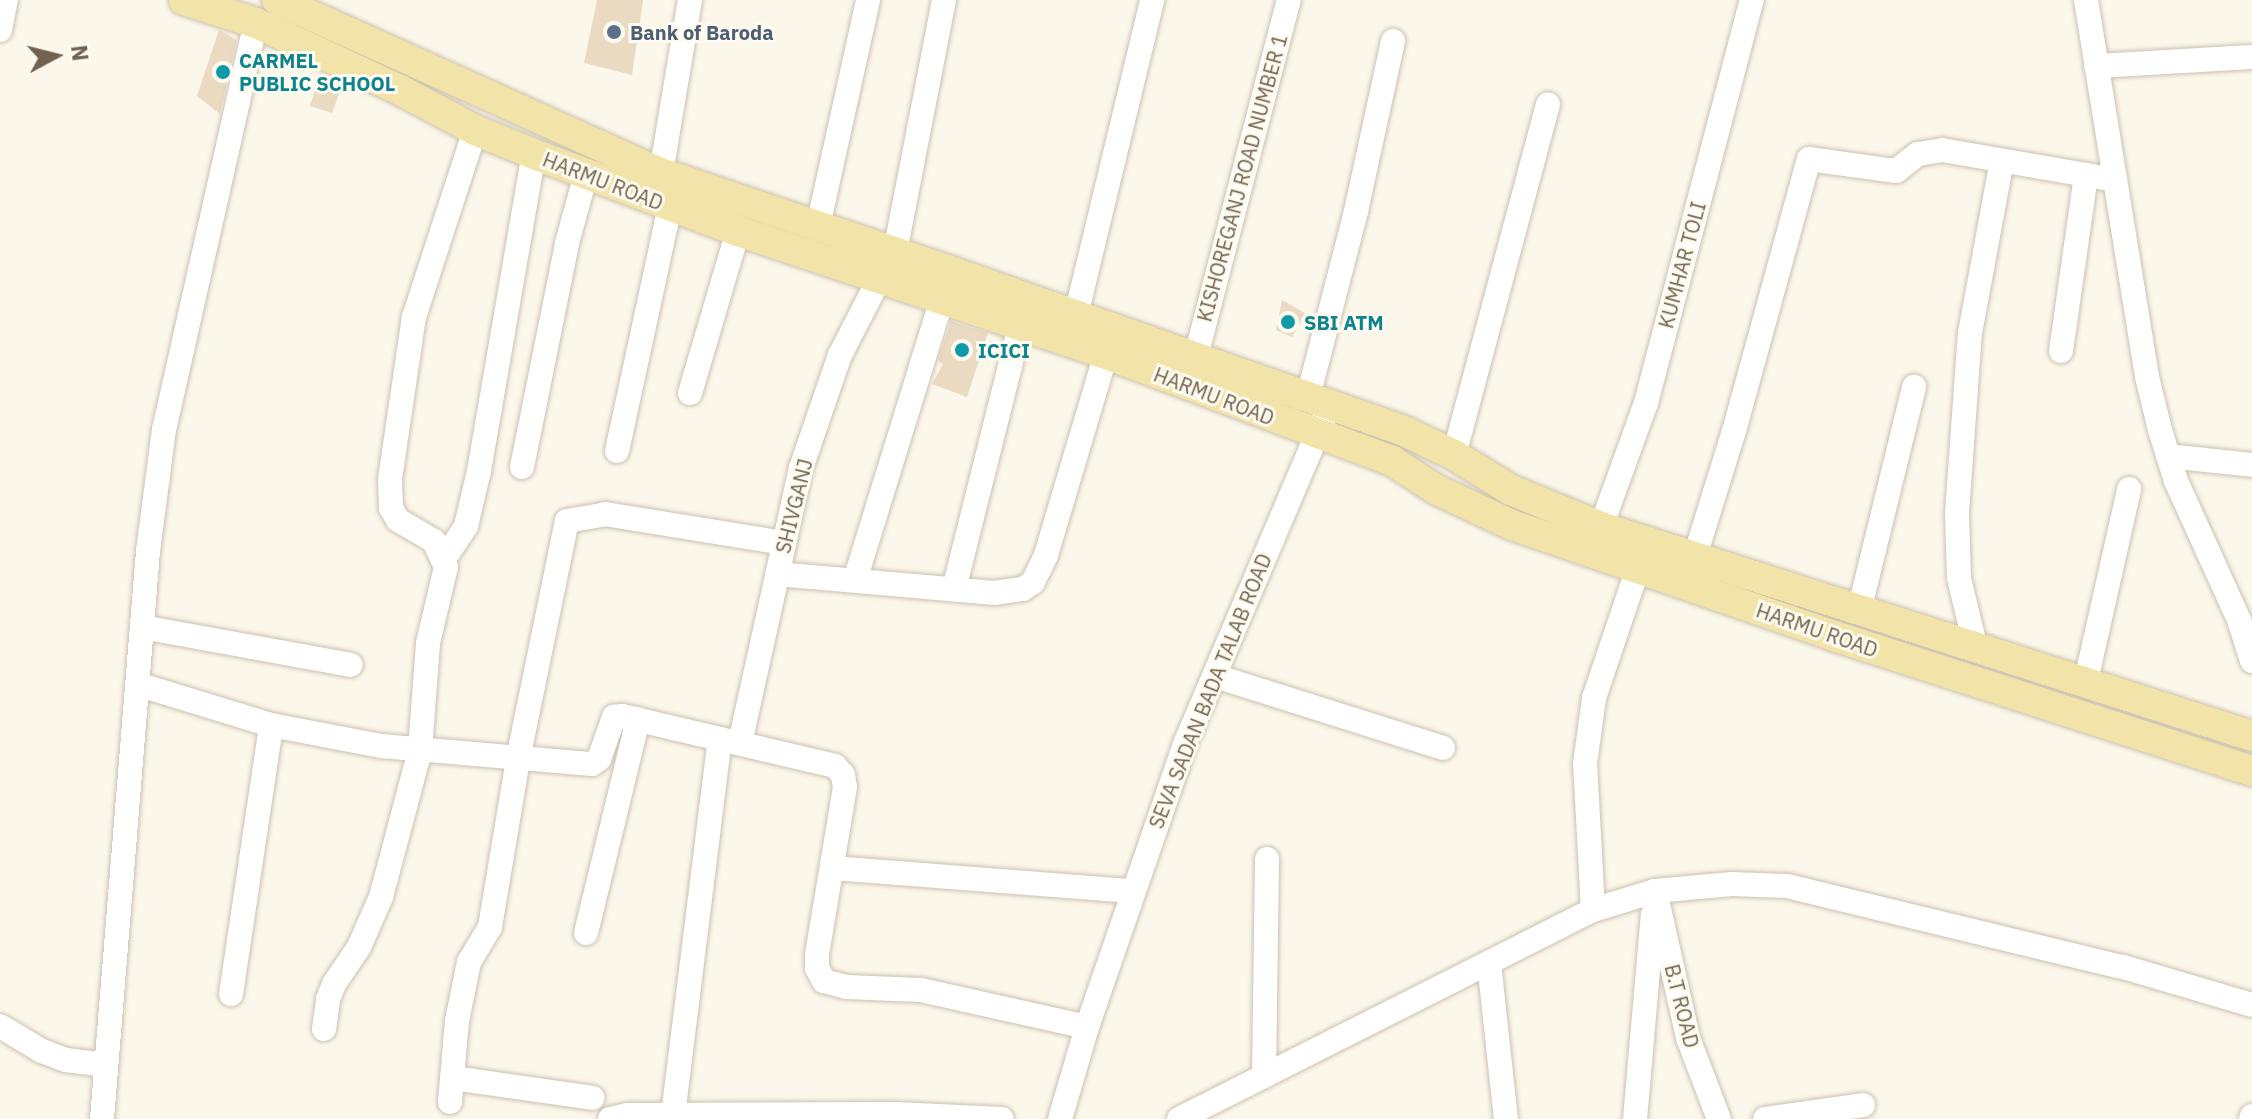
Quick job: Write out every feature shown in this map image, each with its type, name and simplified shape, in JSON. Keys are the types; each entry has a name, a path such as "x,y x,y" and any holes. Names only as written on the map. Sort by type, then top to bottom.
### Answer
{"main road":[{"name":"HARMU ROAD","path":"184,0 256,23 400,90 475,130 586,174 738,231 1106,354 1392,461 1437,490 1512,525 1831,635 2252,771"},
{"name":"HARMU ROAD","path":"277,0 661,173 1196,356 1406,432 1454,455 1511,490 1601,527 2085,685 2252,736"}],"street":[{"path":"0,30 6,0"},
{"path":"661,173 690,0"},
{"path":"818,226 868,0"},
{"path":"895,252 944,0"},
{"path":"1076,315 1152,0"},
{"name":"KISHOREGANJ ROAD NUMBER 1","path":"1196,356 1289,0"},
{"name":"KUMHAR TOLI","path":"1601,527 1646,403 1752,0"},
{"path":"2086,0 2147,377 2176,481 2239,620 2252,661"},
{"path":"102,1119 142,627 164,430 256,23"},
{"name":"SEVA SADAN BADA TALAB ROAD","path":"1060,1119 1087,1027 1185,744 1318,435 1318,401 1393,41"},
{"path":"2096,66 2252,57"},
{"path":"1454,455 1548,104"},
{"path":"324,1029 328,999 334,984 359,947 381,897 420,750 428,643 445,582 444,559 434,541 398,520 391,508 390,479 414,317 475,130"},
{"path":"1695,556 1734,431 1809,159 1884,171 1906,166 1927,151 2115,180"},
{"path":"444,559 466,526 479,471 534,154"},
{"path":"1976,649 1959,578 1957,513 1970,333 2002,161"},
{"path":"522,467 564,257 586,174"},
{"path":"2061,351 2086,175"},
{"path":"617,451 670,206"},
{"path":"690,393 738,231"},
{"name":"SHIVGANJ","path":"660,1117 730,741 777,574 801,468 840,355 879,279"},
{"path":"855,580 942,299"},
{"path":"954,589 1020,326"},
{"path":"777,574 994,593 1023,589 1033,582 1046,555 1106,354"},
{"path":"1859,611 1914,387"},
{"path":"2168,456 2252,465"},
{"path":"2085,685 2129,489"},
{"path":"593,1098 452,1090 457,1021 469,962 490,927 518,759 567,521 605,514 784,543"},
{"path":"1593,910 1585,764 1594,698 1638,568"},
{"path":"142,627 351,665"},
{"path":"1215,676 1443,748"},
{"path":"137,684 271,725 420,750 592,764 599,759 614,717 638,719 835,766 843,775 844,805 817,955 817,968 824,981 846,987 921,990 1087,1027"},
{"path":"586,933 638,719"},
{"path":"231,994 271,725"},
{"path":"1264,1076 1267,859"},
{"path":"832,868 1133,891"},
{"path":"1179,1119 1593,910 1655,891 1732,884 1787,886 2123,967 2252,1005"},
{"path":"1635,1119 1655,891"},
{"name":"B.T ROAD","path":"1655,891 1688,1038 1719,1119"},
{"path":"1489,963 1506,1119"},
{"path":"0,1026 42,1051 66,1060 106,1065"},
{"path":"1765,1119 1863,1105"},
{"path":"610,1119 895,1114 1002,1119"}],"building":[{"name":"Bank of Baroda","path":"597,0 643,0 632,75 584,63"},
{"name":"CARMEL PUBLIC SCHOOL","path":"219,30 237,40 220,114 197,96"},
{"path":"320,73 343,83 332,113 310,106"},
{"name":"SBI ATM","path":"1282,300 1305,313 1292,337 1276,330"},
{"name":"ICICI","path":"951,321 988,333 967,397 932,384 943,364 938,361"}],"place":[{"name":"Bank of Baroda","path":"614,32"},
{"name":"CARMEL PUBLIC SCHOOL","path":"223,72"},
{"name":"SBI ATM","path":"1288,322"},
{"name":"ICICI","path":"962,350"}]}
